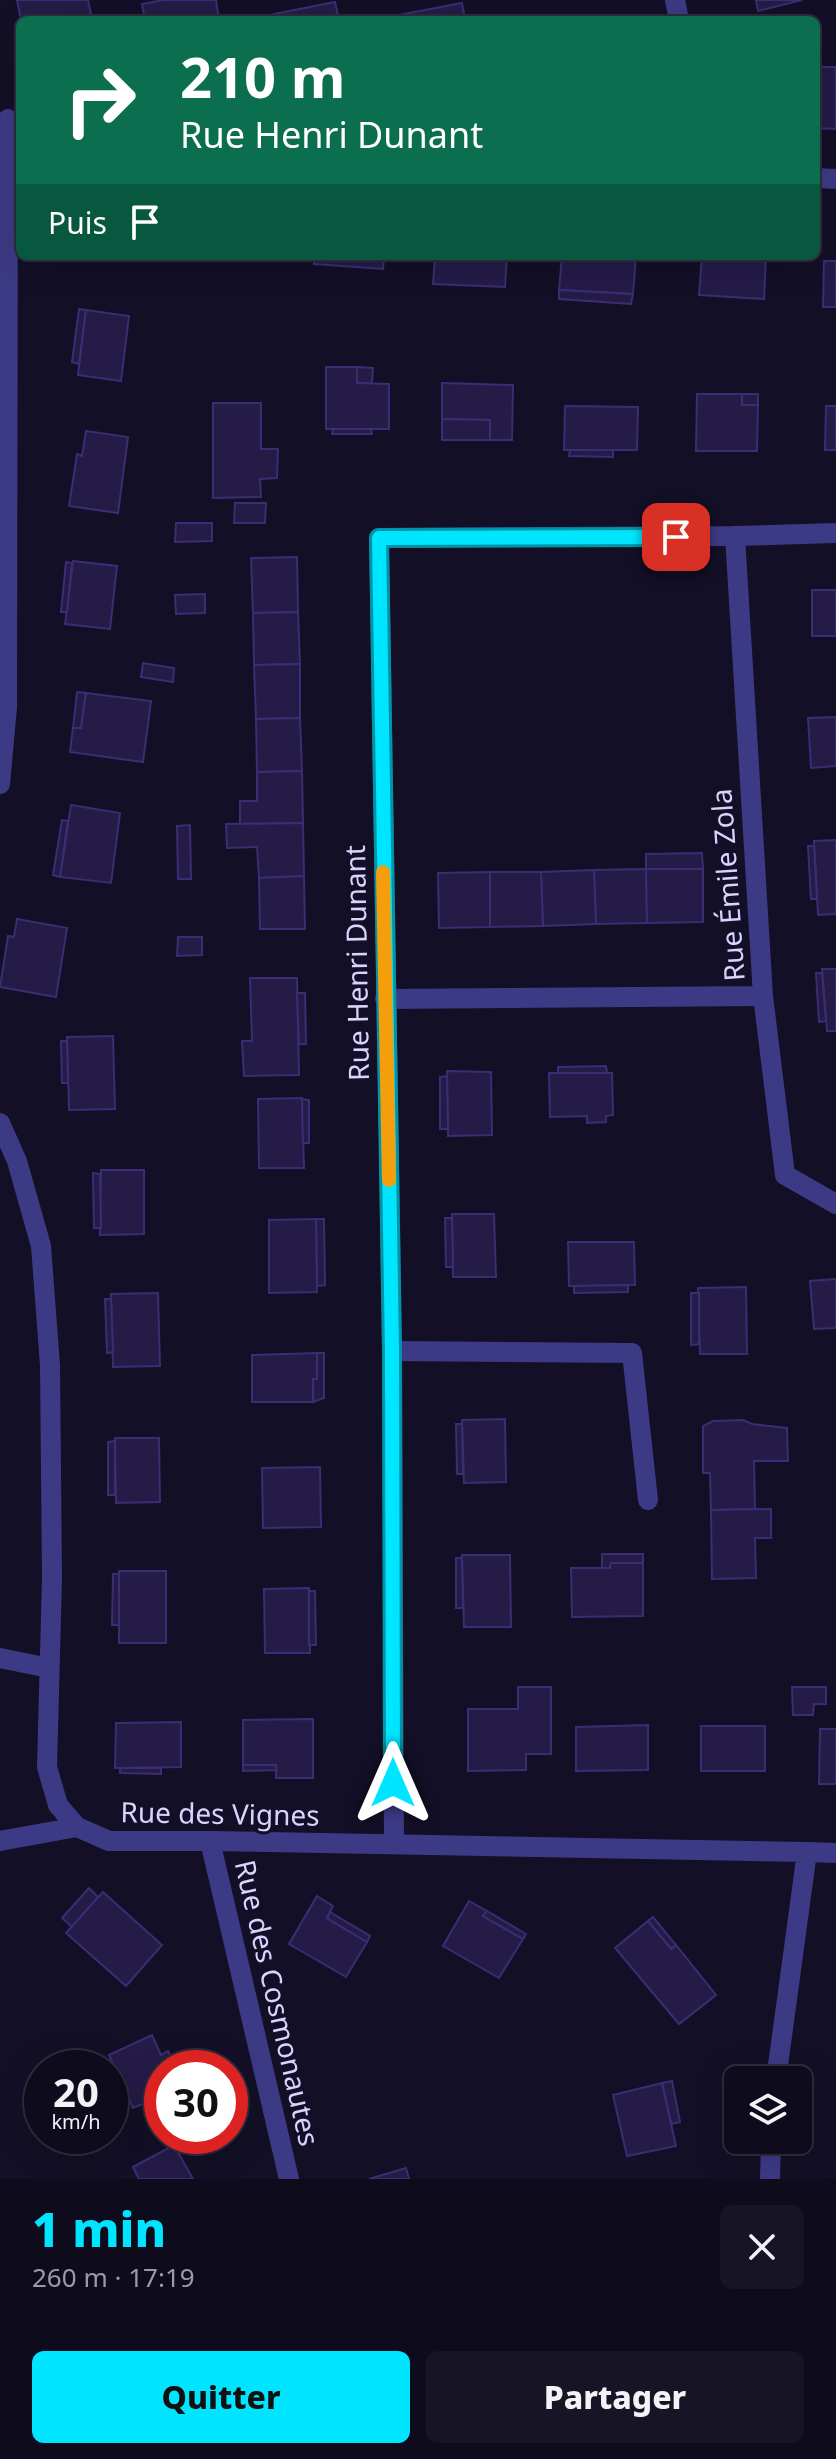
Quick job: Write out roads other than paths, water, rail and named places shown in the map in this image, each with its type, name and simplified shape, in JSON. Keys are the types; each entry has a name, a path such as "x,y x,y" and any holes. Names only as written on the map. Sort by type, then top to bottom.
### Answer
{"street":[{"path":"0,784 7,707 4,565 9,119"},
{"name":"Rue Henri Dunant","path":"394,1844 392,1351 379,538 836,533"},
{"name":"Rue Émile Zola","path":"385,999 763,996 735,536"},
{"path":"763,996 785,1175 836,1204"},
{"path":"0,1123 17,1161 41,1246 50,1365 52,1578 47,1767 58,1805 77,1827"},
{"path":"392,1351 632,1353 648,1500"},
{"path":"0,1658 49,1668"},
{"path":"0,1841 77,1827"},
{"name":"Rue des Vignes","path":"77,1827 109,1841 836,1853"},
{"name":"Rue des Cosmonautes","path":"210,1841 289,2179"},
{"path":"778,2066 807,1852"},
{"path":"770,2179 771,2154"}]}
